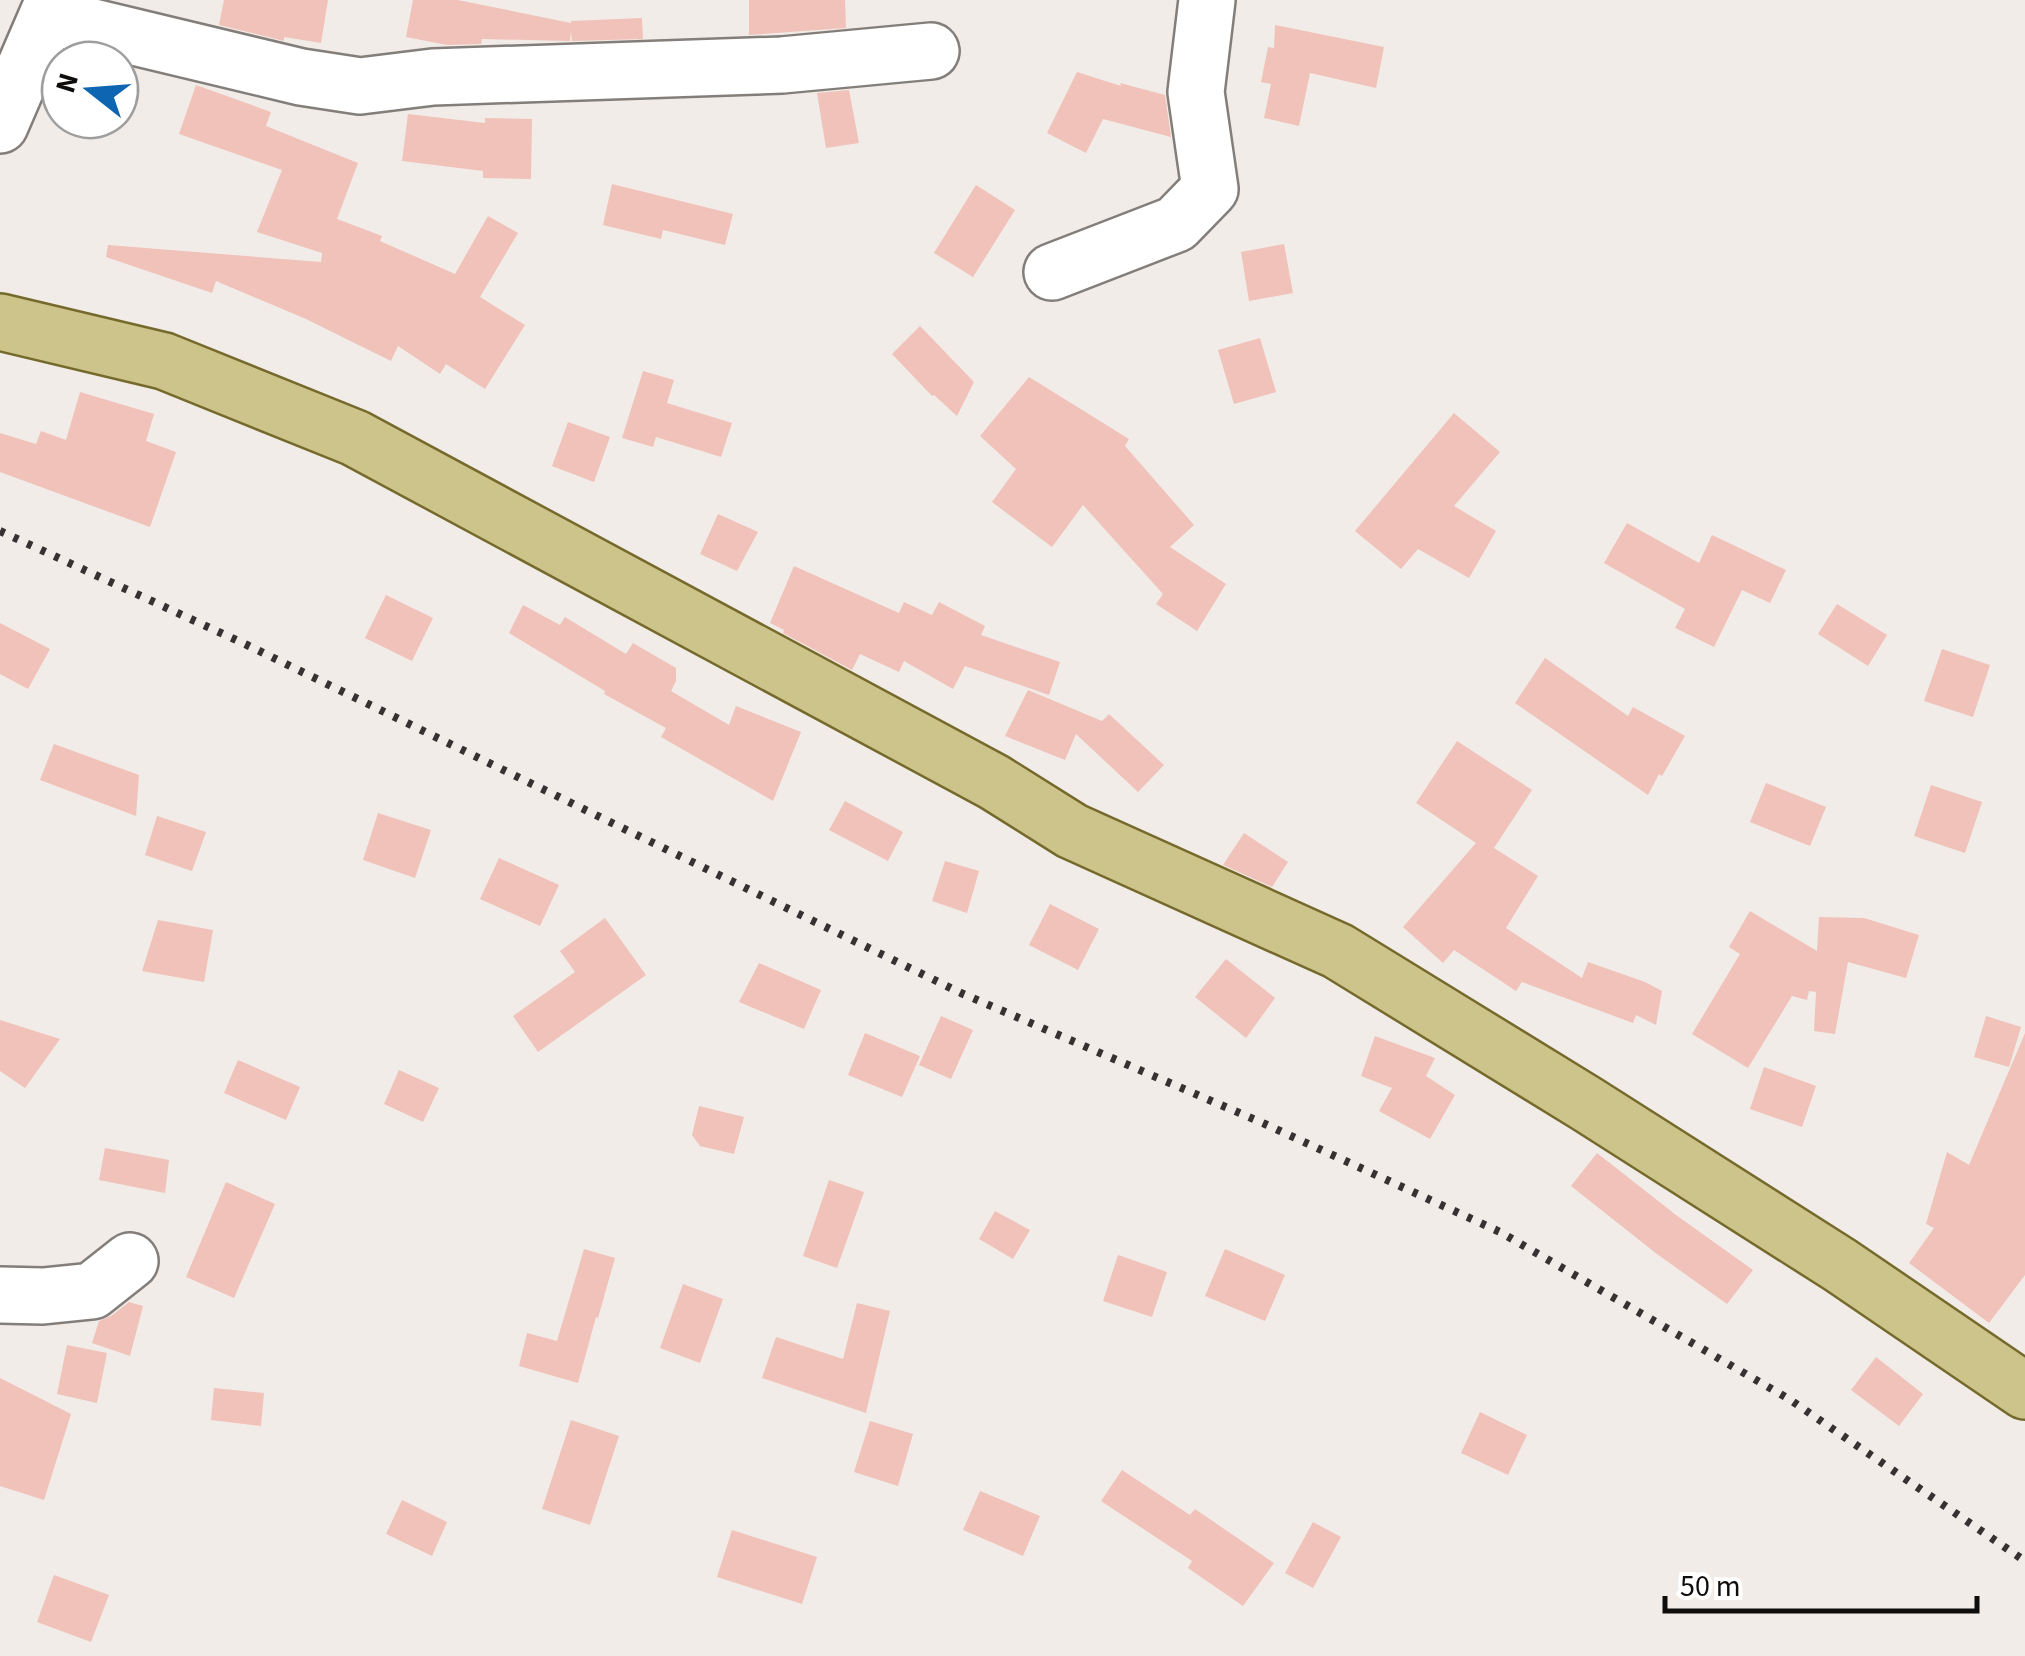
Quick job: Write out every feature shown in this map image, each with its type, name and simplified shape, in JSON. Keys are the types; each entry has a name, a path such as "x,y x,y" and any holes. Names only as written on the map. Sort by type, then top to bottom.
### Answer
{"main road":[{"path":"0,322 164,360 355,438 994,782 1072,831 1338,951 1824,1254 2025,1391"}],"street":[{"path":"1052,272 1176,224 1210,189 1196,92 1207,0"},
{"path":"0,125 51,8 302,77 360,86 432,76 782,65 932,51"},
{"path":"0,1295 92,1292 130,1261"}],"building":[{"path":"224,0 328,0 321,43 284,37 284,41 219,25"},
{"path":"413,0 458,0 571,23 642,18 643,39 572,41 571,31 570,41 482,39 481,44 447,45 406,37"},
{"path":"749,0 845,0 846,28 749,35"},
{"path":"1275,25 1384,47 1376,88 1310,73 1299,126 1264,118 1271,84 1261,82 1268,47 1274,48"},
{"path":"1077,72 1165,95 1171,137 1103,119 1086,153 1047,133"},
{"path":"196,85 271,112 266,126 358,163 337,219 382,236 380,241 455,274 488,216 518,233 480,297 525,325 485,389 446,364 440,374 398,346 391,361 216,281 212,293 106,257 108,245 321,262 322,253 257,232 282,170 179,134"},
{"path":"849,90 859,143 826,148 817,93"},
{"path":"408,114 485,123 485,118 532,119 531,179 483,178 483,171 402,161"},
{"path":"612,184 733,214 725,245 663,230 661,239 603,225"},
{"path":"976,185 1015,210 973,277 934,253"},
{"path":"1284,244 1293,293 1249,301 1241,252"},
{"path":"920,326 974,382 957,416 892,354"},
{"path":"1260,338 1276,392 1234,404 1218,350"},
{"path":"643,371 674,380 667,403 732,423 721,457 656,437 653,447 622,438"},
{"path":"1029,377 1129,439 1125,446 1194,525 1170,547 1226,584 1197,631 1156,604 1163,594 1083,505 1052,547 992,502 1016,469 980,436"},
{"path":"80,392 154,414 146,441 176,452 150,527 0,472 0,433 36,444 41,431 66,440"},
{"path":"1454,413 1500,452 1454,506 1496,531 1469,578 1418,549 1401,569 1355,531"},
{"path":"568,422 610,437 594,482 552,466"},
{"path":"718,514 758,532 737,571 700,554"},
{"path":"1627,523 1699,563 1712,535 1786,570 1770,603 1742,590 1714,647 1675,628 1685,609 1604,563"},
{"path":"794,566 899,613 904,602 932,615 939,602 985,626 981,635 1060,662 1049,695 965,666 953,689 904,661 899,672 860,654 852,670 770,623"},
{"path":"386,595 433,618 412,661 365,638"},
{"path":"1837,604 1887,635 1868,666 1818,634"},
{"path":"523,605 560,625 565,617 626,654 633,643 676,668 671,691 729,725 736,706 801,732 773,801 661,737 666,728 604,694 605,691 509,633"},
{"path":"0,623 50,649 28,689 0,674"},
{"path":"1942,649 1990,665 1973,717 1924,701"},
{"path":"1545,658 1628,716 1633,707 1685,736 1648,795 1515,703"},
{"path":"1028,690 1102,721 1109,714 1164,765 1138,792 1076,734 1065,760 1005,736"},
{"path":"1457,741 1532,790 1494,848 1538,876 1506,928 1582,978 1588,962 1662,991 1656,1025 1636,1015 1633,1023 1522,982 1516,991 1454,950 1443,963 1403,927 1476,843 1416,803"},
{"path":"54,744 139,775 136,816 40,780"},
{"path":"1766,783 1826,807 1810,846 1750,822"},
{"path":"1931,785 1982,802 1965,853 1914,836"},
{"path":"845,801 903,832 888,861 829,830"},
{"path":"378,813 431,830 415,878 363,860"},
{"path":"157,816 206,832 192,871 145,855"},
{"path":"1244,833 1288,862 1272,887 1223,865"},
{"path":"499,858 559,885 540,926 480,899"},
{"path":"945,861 979,871 967,913 932,901"},
{"path":"1050,904 1099,929 1078,970 1029,945"},
{"path":"1750,911 1817,951 1819,917 1864,918 1919,935 1906,978 1848,962 1835,1034 1814,1031 1816,992 1809,991 1807,1000 1792,996 1748,1068 1692,1034 1740,954 1729,947"},
{"path":"605,918 646,975 538,1052 513,1016 575,972 560,951"},
{"path":"158,920 213,930 204,982 142,971"},
{"path":"1226,959 1275,998 1246,1038 1195,997"},
{"path":"759,963 821,990 804,1029 739,1002"},
{"path":"941,1016 973,1030 951,1079 919,1065"},
{"path":"1986,1016 2021,1027 2009,1067 1974,1057"},
{"path":"0,1020 60,1039 25,1088 0,1071"},
{"path":"865,1033 920,1056 902,1097 848,1075"},
{"path":"2025,1033 2025,1275 1989,1323 1909,1263 1934,1228 1926,1224 1947,1152 1969,1165"},
{"path":"1375,1036 1435,1058 1426,1076 1455,1095 1430,1139 1379,1111 1392,1088 1361,1076"},
{"path":"238,1060 300,1087 286,1120 224,1093"},
{"path":"1764,1067 1816,1086 1802,1127 1750,1109"},
{"path":"399,1070 439,1088 423,1122 384,1104"},
{"path":"699,1106 744,1117 734,1154 700,1146 692,1135"},
{"path":"105,1148 169,1160 165,1193 99,1180"},
{"path":"1597,1153 1753,1270 1727,1304 1571,1186"},
{"path":"829,1180 864,1192 837,1268 803,1256"},
{"path":"226,1182 275,1204 234,1298 186,1277"},
{"path":"995,1211 1030,1230 1013,1259 979,1239"},
{"path":"584,1249 615,1258 578,1383 519,1366 527,1333 557,1341"},
{"path":"1225,1249 1285,1275 1265,1321 1205,1296"},
{"path":"1118,1255 1167,1272 1152,1317 1103,1301"},
{"path":"683,1284 723,1299 700,1363 660,1348"},
{"path":"129,1302 143,1306 130,1356 92,1343 99,1321"},
{"path":"857,1303 890,1311 866,1413 762,1378 776,1337 843,1359"},
{"path":"67,1345 107,1353 97,1403 57,1394"},
{"path":"1876,1357 1923,1394 1899,1426 1851,1390"},
{"path":"0,1378 71,1414 44,1500 0,1486"},
{"path":"214,1388 264,1393 261,1426 211,1420"},
{"path":"1480,1412 1527,1435 1508,1475 1461,1453"},
{"path":"571,1420 619,1436 590,1525 542,1509"},
{"path":"870,1421 913,1434 898,1486 854,1472"},
{"path":"1122,1470 1190,1515 1195,1509 1274,1563 1243,1606 1188,1568 1192,1561 1101,1501"},
{"path":"980,1491 1040,1516 1023,1556 963,1530"},
{"path":"402,1500 447,1522 432,1556 386,1534"},
{"path":"1313,1522 1341,1537 1313,1588 1285,1573"},
{"path":"732,1530 817,1557 802,1604 717,1577"},
{"path":"54,1575 109,1595 91,1642 37,1622"}],"railway":[{"path":"0,531 247,645 961,993 1265,1124 1500,1232 1789,1399 2025,1561"}]}
